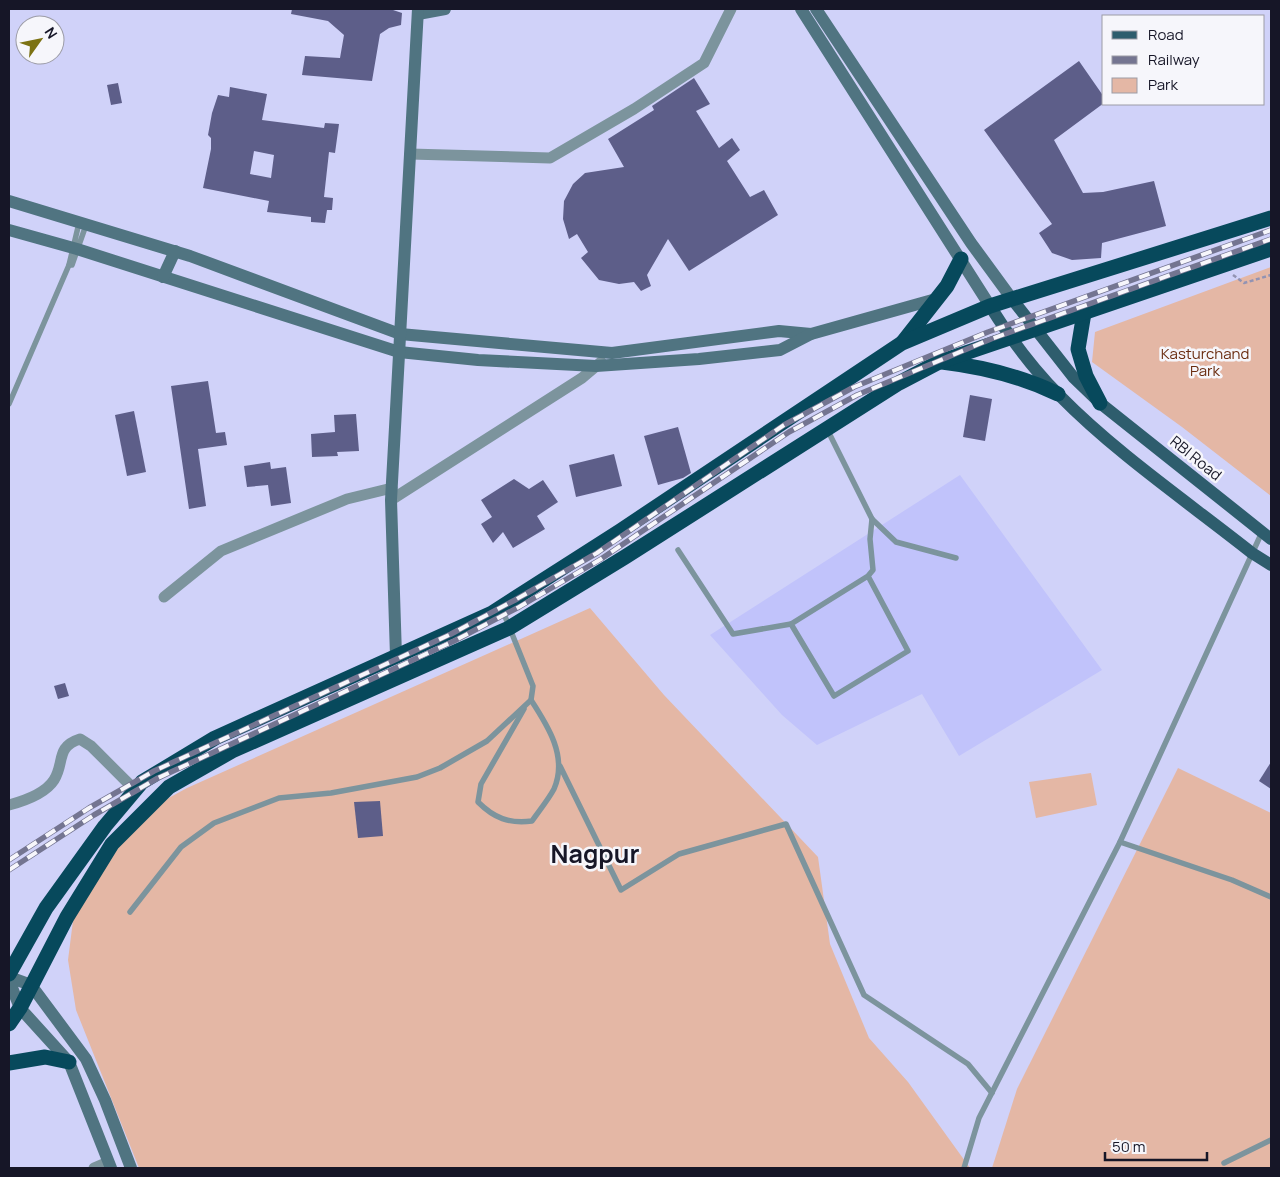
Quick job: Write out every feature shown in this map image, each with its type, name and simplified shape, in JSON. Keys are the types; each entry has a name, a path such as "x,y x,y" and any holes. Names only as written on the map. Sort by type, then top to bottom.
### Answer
{"highway":[{"path":"9,977 46,908 105,826 142,782 216,738 501,607 620,531 902,343 990,306 1271,218"},
{"path":"9,1024 20,1008 67,917 112,844 169,787 232,751 509,628 899,383 939,362 1271,249"},
{"path":"902,343 946,286 961,259"},
{"path":"1084,314 1078,349 1086,376 1100,403"},
{"path":"939,362 976,366 1009,374 1034,382 1058,394"},
{"path":"9,1063 45,1057 69,1062"}],"main road":[{"path":"396,656 391,494 418,11 444,9"},
{"path":"801,9 1010,337 1058,394 1086,422 1252,553 1271,565"},
{"path":"816,9 971,243 1012,299"},
{"path":"9,201 175,251 400,334 612,353 779,331 811,334"},
{"path":"9,230 75,248 399,352 478,360 596,366 699,360 780,350 811,334 936,299"},
{"path":"163,277 175,251"},
{"name":"RBI Road","path":"1012,299 1074,378 1100,403 1267,535"},
{"path":"9,977 31,985 86,1059 131,1168"},
{"path":"9,977 20,1008 69,1062 109,1163 124,1150"}],"street":[{"path":"410,154 550,158 634,110 704,63 731,9"},
{"path":"164,597 221,551 347,499 391,494 582,378 612,353"},
{"path":"9,805 38,794 54,780 62,751 70,743 80,740 91,746 135,790"},
{"path":"94,1168 109,1163"}],"lane":[{"path":"9,404 70,265 72,265 75,248 83,224"},
{"path":"827,429 872,519 896,542 956,558"},
{"path":"678,550 733,634 791,624 868,576 873,570 870,539 872,519"},
{"path":"964,1168 979,1118 1120,842 1252,553 1267,535"},
{"path":"791,624 834,696 908,651 868,576"},
{"path":"501,607 533,686 529,702 481,784 478,802 492,816 516,823 532,821 554,789 560,766"},
{"path":"529,702 547,724 560,766 621,890 679,854 786,824 864,994 968,1064 992,1093"},
{"path":"130,912 181,847 214,823 279,798 403,781 440,768 487,740 529,702"},
{"path":"1120,842 1232,880 1271,897"},
{"path":"1224,1163 1271,1140"}],"path":[{"path":"1222,267 1244,284 1271,275"}],"shaded area":[{"path":"960,475 1102,670 959,756 922,694 817,745 782,715 710,635"}],"green space":[{"name":"Kasturchand Park","path":"1271,267 1271,496 1182,427 1092,362 1095,332"},
{"path":"590,608 664,695 818,857 830,944 869,1038 908,1082 970,1168 139,1168 76,1010 68,960 75,905 129,828 165,800 187,788"},
{"path":"1178,768 1271,813 1271,1168 992,1168 1017,1089"},
{"path":"1091,773 1097,805 1036,818 1029,782"}],"building":[{"path":"292,9 390,9 402,13 401,25 389,28 380,34 372,81 302,75 305,56 340,58 344,35 328,21 291,14"},
{"path":"1079,61 1102,94 1102,104 1054,140 1083,193 1103,192 1154,181 1166,226 1102,243 1101,258 1072,260 1052,253 1039,233 1052,224 984,130"},
{"path":"694,78 710,104 696,111 719,148 732,138 740,150 727,161 750,197 764,190 778,215 689,271 668,239 647,275 651,286 641,291 634,282 619,284 599,280 581,258 588,252 577,234 569,239 563,219 564,201 573,184 585,173 624,167 608,139 654,110 652,106"},
{"path":"118,83 122,103 111,105 107,85"},
{"path":"230,87 267,94 262,120 324,128 325,123 339,124 335,153 329,152 324,197 333,198 332,210 327,210 325,223 311,222 311,217 267,212 269,201 203,188 211,149 211,138 208,135 212,113 218,95 229,97","holes":["254,151 274,155 271,178 250,174"]},
{"path":"208,381 216,433 225,432 227,445 198,449 206,506 189,509 171,386"},
{"path":"970,395 992,399 985,441 963,437"},
{"path":"134,411 146,472 127,476 115,415"},
{"path":"356,414 359,451 337,452 338,456 312,457 311,434 335,432 334,415"},
{"path":"678,427 691,473 683,478 658,485 644,436"},
{"path":"614,454 622,486 576,497 569,465"},
{"path":"270,462 271,469 286,467 291,503 271,506 268,485 247,487 244,466"},
{"path":"514,479 529,489 543,480 558,502 537,516 545,529 513,548 503,532 493,543 481,524 492,517 481,500"},
{"path":"65,683 69,696 58,699 54,686"},
{"path":"1271,762 1271,789 1259,781"},
{"path":"380,801 383,836 358,838 354,802"}],"railway":[{"path":"9,860 89,808 154,771 451,634 515,600 597,553 784,425 854,387 988,332 1271,230"},
{"path":"9,870 94,815 158,778 454,641 519,607 601,559 789,432 857,395 991,339 1271,239"}],"district":[{"name":"Nagpur","path":"595,853"}]}
